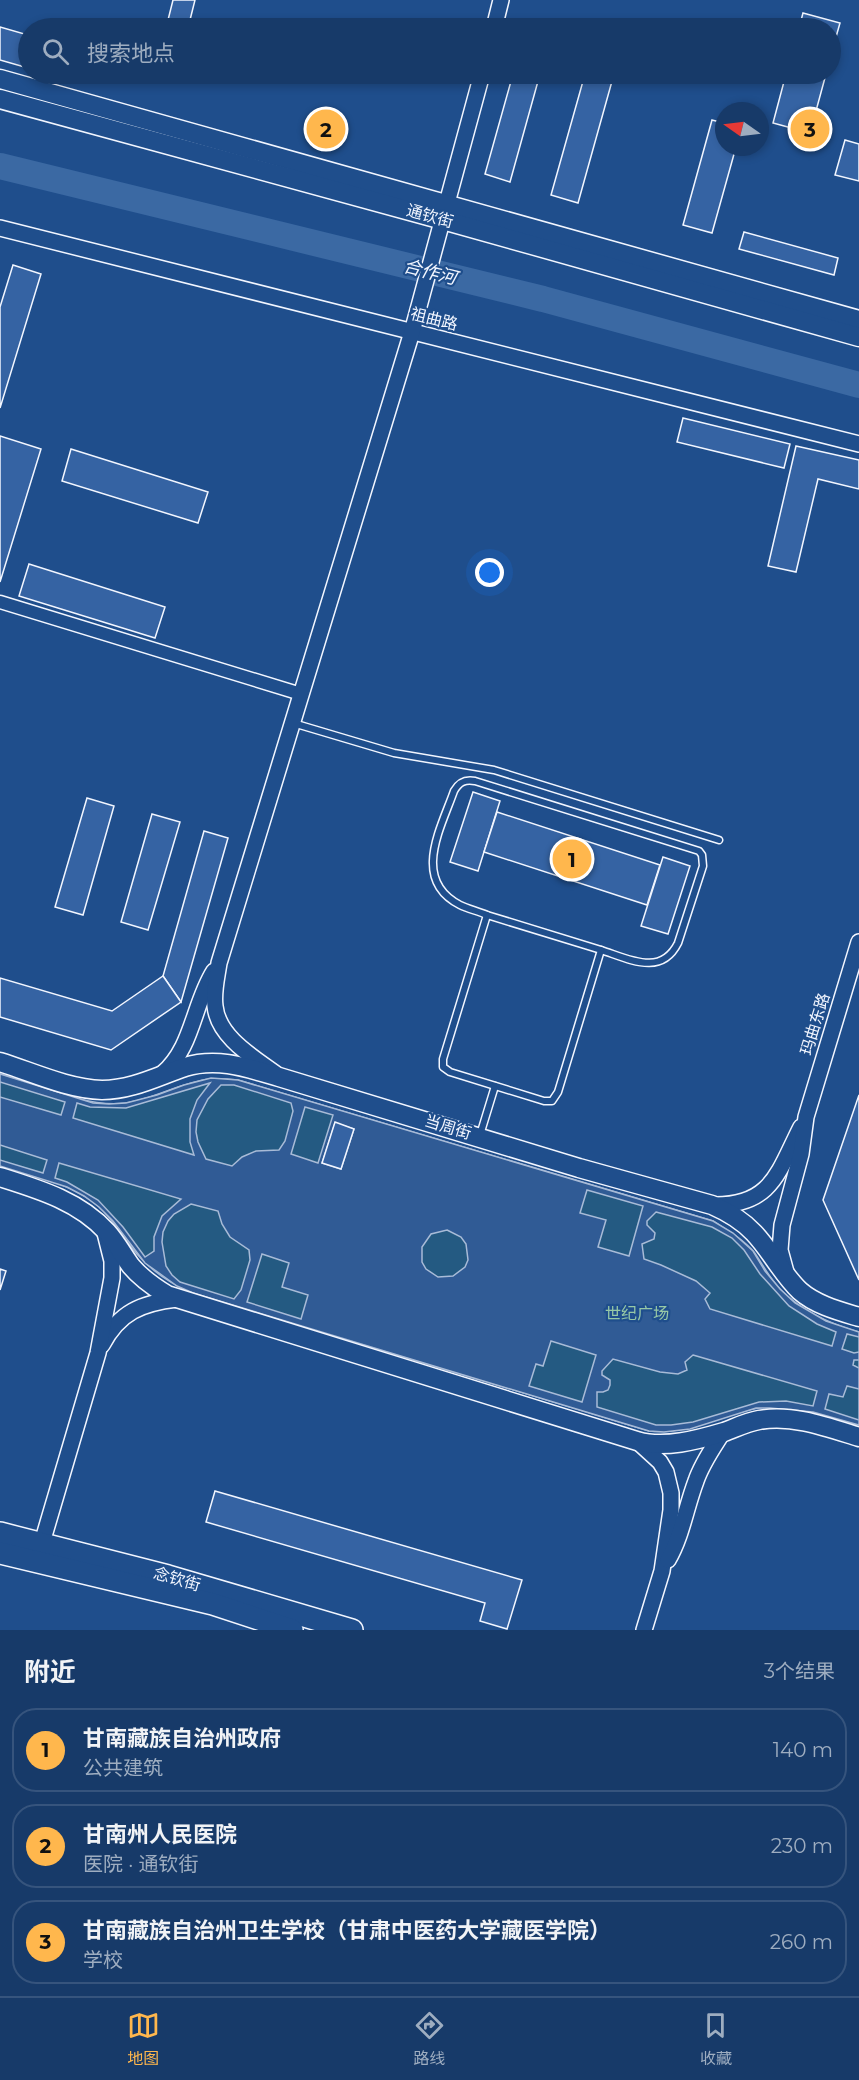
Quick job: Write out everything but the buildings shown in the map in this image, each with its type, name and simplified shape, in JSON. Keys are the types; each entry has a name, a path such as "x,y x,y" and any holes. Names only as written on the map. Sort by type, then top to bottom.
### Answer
{"highway":[{"name":"念钦街","path":"0,1533 39,1552 292,1630"},
{"name":"念钦街","path":"0,1553 39,1552 168,1576 352,1630"}],"main road":[{"path":"0,79 445,212 859,320"},
{"name":"通钦街","path":"0,99 445,212 859,337"},
{"name":"当周街","path":"0,1062 67,1083 101,1090 122,1088 187,1067 219,1063 235,1065 579,1168 712,1205 730,1213 750,1228 801,1292 818,1302 859,1317"},
{"path":"0,1177 71,1204 89,1215 104,1229 132,1267 167,1295 637,1441 660,1444 682,1442 759,1420 775,1419 796,1420 859,1437"}],"street":[{"path":"496,18 501,0"},
{"path":"279,1077 244,1050 223,1029 218,1020 215,986 219,963 412,332 479,84"},
{"name":"祖曲路","path":"0,228 859,444"},
{"path":"0,602 301,694"},
{"name":"玛曲东路","path":"806,1117 859,942"},
{"path":"153,1079 171,1066 183,1049 203,993 219,963"},
{"path":"712,1205 731,1206 744,1202 765,1190 779,1174 806,1117"},
{"path":"788,1278 782,1263 780,1237 801,1154 806,1117"},
{"path":"39,1552 98,1353 112,1278 110,1252 104,1229"},
{"path":"98,1353 114,1326 123,1316 143,1306 177,1299"},
{"path":"662,1571 681,1531 696,1480 723,1432"},
{"path":"637,1441 660,1462 670,1484 671,1510 662,1571 644,1630"}],"lane":[{"path":"293,723 393,753 494,770 719,840"},
{"path":"463,781 475,781 699,851 702,855 703,866 678,943 671,954 656,963 647,964 601,950 487,915 461,905 448,897 436,881 432,868 432,855 457,785 463,781"},
{"path":"487,915 442,1063 446,1071 544,1101 552,1101 601,950"},
{"path":"480,1137 495,1086"}],"green space":[{"name":"世纪广场","path":"0,1074 79,1099 110,1104 136,1101 199,1081 238,1080 713,1221 750,1247 777,1286 798,1305 827,1321 859,1332 859,1425 793,1408 766,1407 740,1412 689,1428 663,1432 649,1431 193,1293 155,1272 131,1247 109,1217 88,1198 52,1181 0,1166"}],"shaded area":[{"name":"世纪广场","path":"0,1074 93,1103 109,1104 126,1103 211,1078 238,1080 713,1221 733,1233 753,1251 765,1271 795,1303 826,1321 859,1332 859,1337 847,1334 842,1349 854,1353 859,1352 859,1360 854,1360 853,1365 859,1368 859,1389 847,1386 843,1397 829,1394 825,1409 859,1420 859,1425 813,1412 756,1408 690,1429 649,1431 193,1293 177,1286 145,1263 113,1221 84,1196 67,1187 0,1166 0,1160 43,1173 47,1160 0,1145 0,1097 61,1115 65,1102 0,1082","holes":["210,1083 197,1100 190,1119 190,1142 194,1155 73,1118 77,1103 90,1107 126,1108","221,1085 234,1085 291,1103 293,1111 285,1141 279,1150 256,1151 242,1157 232,1166 206,1159 196,1132 197,1120 208,1099","305,1107 333,1115 318,1163 291,1154","335,1123 354,1129 341,1169 322,1163","59,1163 181,1199 162,1216 154,1237 154,1251 145,1257 123,1227 98,1200 67,1182 55,1178","587,1190 643,1206 629,1256 598,1247 606,1220 580,1213","191,1204 218,1211 222,1224 230,1237 249,1250 250,1260 241,1290 234,1299 180,1282 172,1275 166,1266 162,1242 163,1232 174,1214","656,1212 712,1227 732,1238 789,1306 817,1324 836,1332 832,1346 710,1309 705,1299 710,1293 696,1281 644,1259 642,1244 654,1239 655,1233 647,1225 647,1221","447,1230 461,1237 466,1244 468,1260 465,1267 453,1276 438,1277 426,1269 422,1262 422,1247 431,1234","262,1254 289,1263 282,1287 308,1295 301,1319 247,1302","551,1341 596,1355 582,1402 529,1386 536,1364 543,1366","693,1355 817,1391 813,1406 786,1401 759,1402 693,1422 671,1425 656,1425 597,1407 597,1392 608,1390 610,1385 610,1380 602,1375 602,1371 613,1359 660,1372 678,1374 687,1370 685,1362"]}],"waterway":[{"name":"合作河","path":"0,166 543,299 859,385"}],"place":[{"name":"甘南州人民医院","path":"326,129"},
{"name":"甘南藏族自治州卫生学校（甘肃中医药大学藏医学院）","path":"810,129"},
{"name":"甘南藏族自治州政府","path":"572,859"}]}
